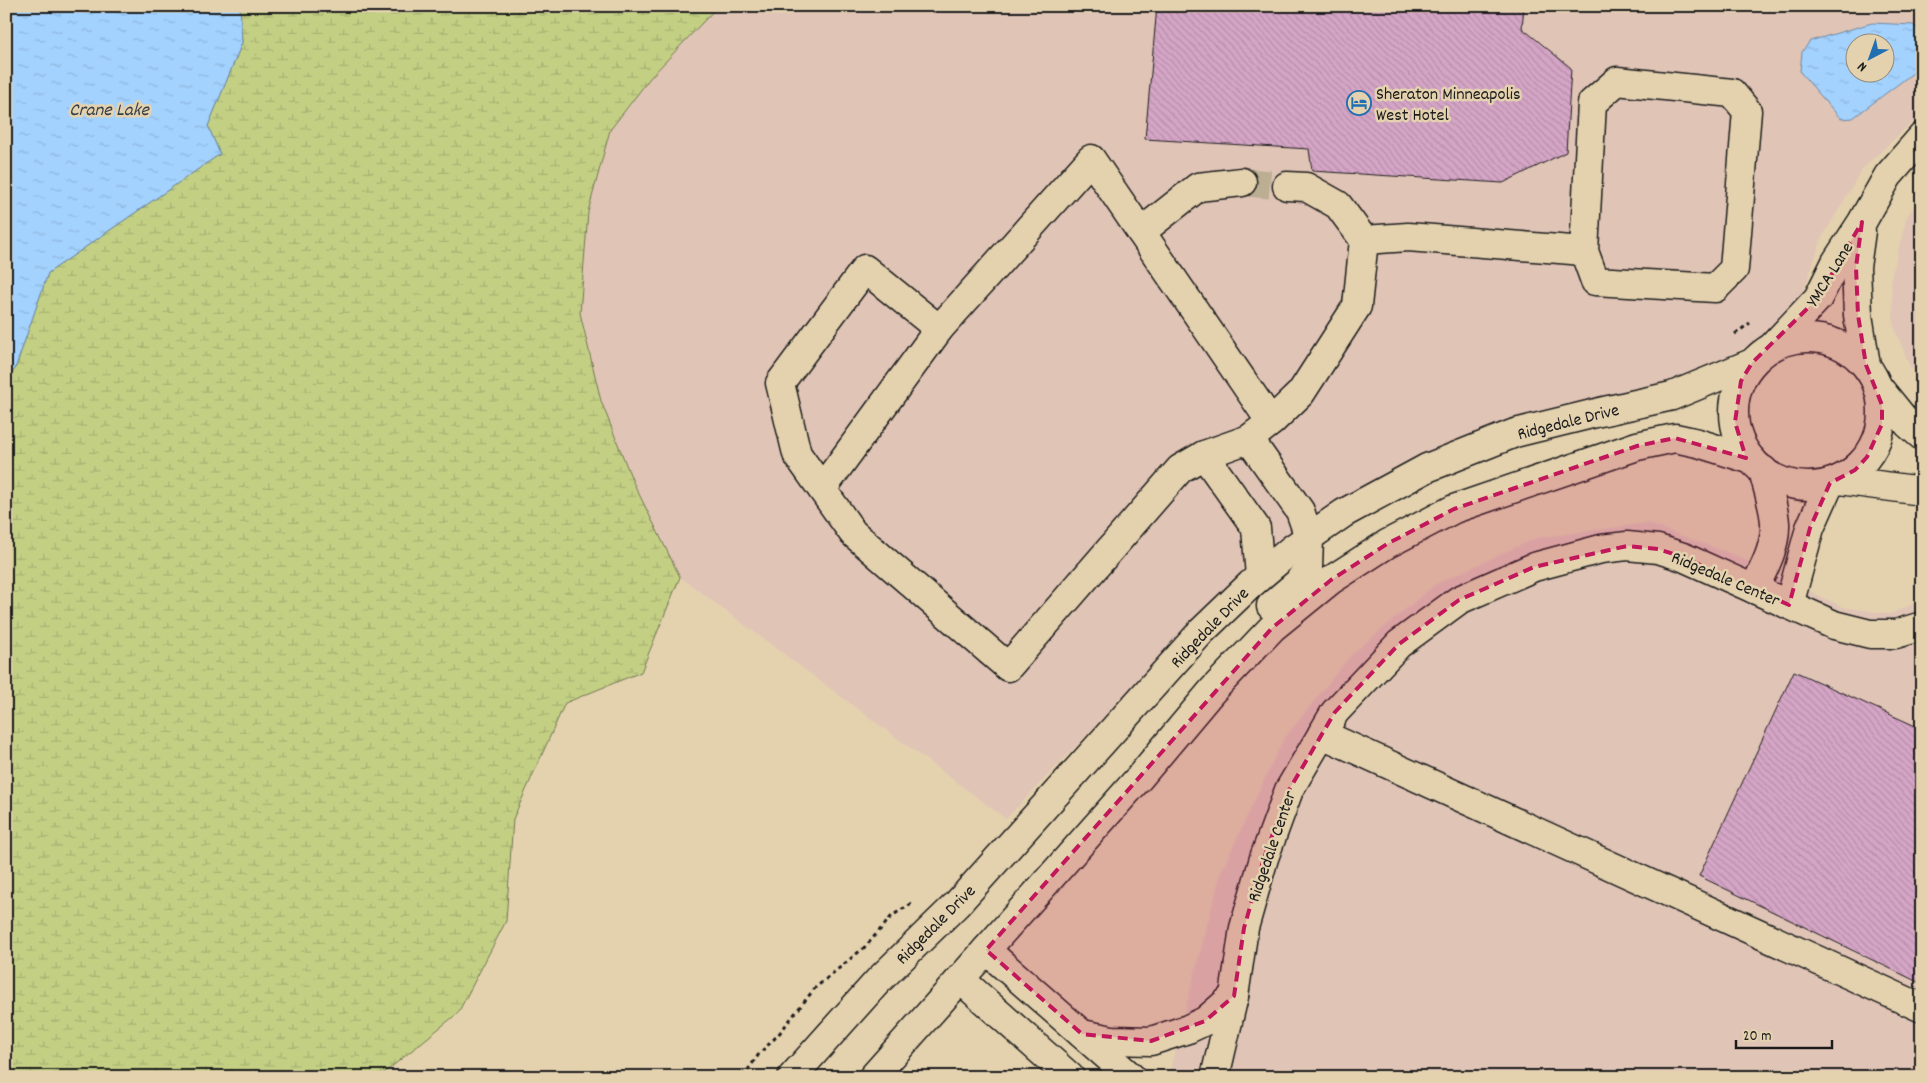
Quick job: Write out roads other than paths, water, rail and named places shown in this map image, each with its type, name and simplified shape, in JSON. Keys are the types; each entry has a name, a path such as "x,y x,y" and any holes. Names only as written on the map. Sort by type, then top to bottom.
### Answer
{"street":[{"path":"1617,81 1732,93 1748,112 1734,270 1715,288 1595,281 1584,251 1592,103 1617,81"},
{"name":"YMCA Lane","path":"1763,355 1818,298 1836,262 1862,222 1888,176 1922,137"},
{"path":"822,489 939,328 1091,158 1271,422"},
{"path":"1141,232 1198,187 1242,182"},
{"path":"939,328 865,270 780,383 797,454 853,533 1008,667 1180,469 1204,455 1249,439 1271,422 1301,393 1357,306 1364,240 1338,205 1306,186 1287,186"},
{"name":"YMCA Lane","path":"1862,222 1856,267 1858,315 1872,376"},
{"path":"1364,240 1408,237 1584,251"},
{"path":"1754,589 1773,543 1775,523 1757,465 1741,442 1735,422 1735,401 1741,381 1763,355 1792,340 1812,338 1832,342 1850,351 1872,376 1908,424 1922,436"},
{"name":"Ridgedale Drive","path":"792,1077 878,982 957,904 1202,631 1260,576 1309,537 1344,513 1436,464 1515,433 1672,396 1763,355"},
{"path":"1789,605 1810,528 1834,482 1855,470 1867,457 1877,441 1882,424 1882,405 1872,376"},
{"path":"873,1077 1157,757 1212,691 1272,628 1331,580 1387,544 1454,509 1637,446 1674,438 1698,443 1757,465 1783,482 1807,486 1834,482 1922,491"},
{"path":"1157,757 1200,677 1257,618 1298,583 1308,569 1309,537 1300,511 1249,439"},
{"path":"1204,455 1256,528 1260,576"},
{"name":"Ridgedale Center","path":"1215,1077 1234,996 1244,928 1264,858 1289,790 1335,712 1399,644 1459,600 1534,566 1601,549 1628,546 1658,549 1683,557 1834,625 1870,634 1896,634 1922,626"},
{"path":"1322,734 1922,1008"},
{"path":"986,950 1131,1077"},
{"path":"960,979 1070,1077"},
{"path":"1082,1034 1112,1040 1151,1041 1188,1029 1205,1021 1234,996"}],"water":[{"name":"Crane Lake","path":"6,6 240,6 242,43 208,126 220,154 48,273 15,369 6,380"},
{"path":"1872,23 1913,25 1922,31 1922,63 1917,70 1853,118 1841,119 1800,72 1802,52 1810,41"}],"tunnel":[{"path":"1242,182 1287,186"}],"place":[{"name":"Sheraton Minneapolis West Hotel","path":"1359,103"}]}
